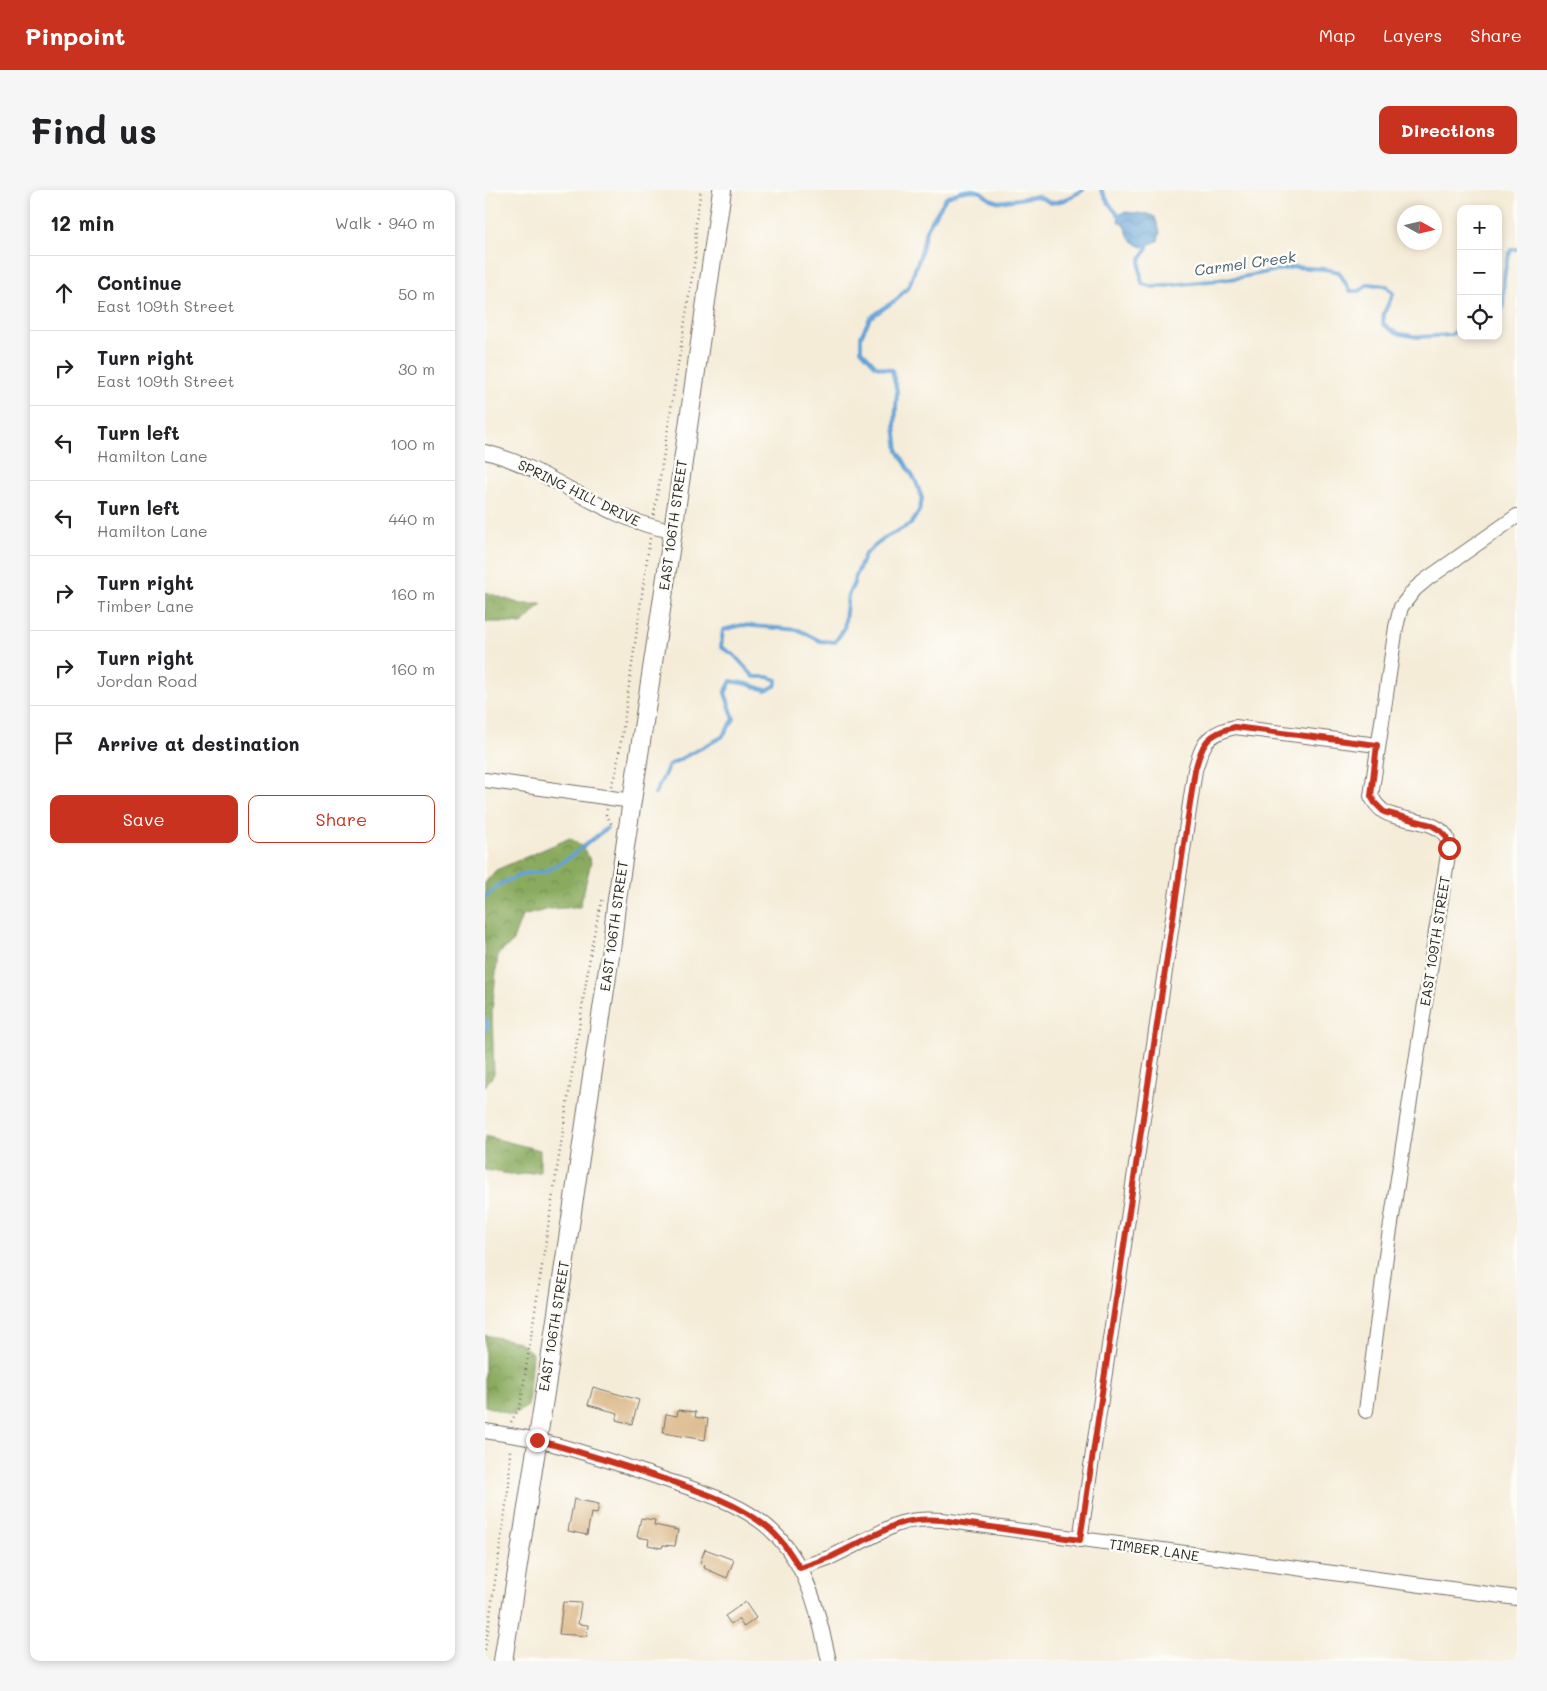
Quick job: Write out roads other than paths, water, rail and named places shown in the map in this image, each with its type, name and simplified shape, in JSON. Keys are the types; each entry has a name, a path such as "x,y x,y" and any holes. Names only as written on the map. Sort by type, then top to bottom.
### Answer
{"street":[{"name":"EAST 106TH STREET","path":"503,1661 611,952 616,906 722,190"},
{"name":"SPRING HILL DRIVE","path":"485,452 511,460 611,512 652,527 673,531"},
{"name":"EAST 109TH STREET","path":"1366,1411 1387,1256 1449,848 1446,836 1431,825 1384,812 1371,796 1377,745 1396,627 1401,607 1415,589 1517,516"},
{"path":"1080,1540 1195,770 1202,748 1211,736 1221,730 1235,727 1377,745"},
{"path":"485,780 632,801"},
{"path":"485,1431 537,1440 649,1474 735,1506 769,1528 787,1548 800,1568 813,1597 829,1661"},
{"name":"TIMBER LANE","path":"800,1568 831,1557 905,1521 923,1519 942,1520 1517,1598"}],"water":[{"path":"1124,212 1148,214 1155,217 1160,232 1158,241 1142,247 1133,241 1129,237 1126,227 1118,221 1119,215"}],"waterway":[{"name":"Carmel Creek","path":"915,480 898,451 895,425 897,391 892,370 876,366 861,350 861,336 870,318 897,299 909,286 921,253 926,230 946,198 959,192 972,190 981,192 990,199 1000,202 1037,196 1051,203 1065,200 1083,190"},
{"name":"Carmel Creek","path":"1101,190 1113,209 1123,218"},
{"name":"Carmel Creek","path":"1148,242 1147,249 1140,261 1142,284 1154,287 1237,278 1294,267 1324,269 1339,272 1350,291 1360,291 1368,284 1387,286 1393,294 1384,313 1383,324 1396,333 1418,337 1451,335 1457,330"},
{"name":"Carmel Creek","path":"1502,309 1504,279 1508,258 1511,250 1517,249"},
{"name":"Carmel Creek","path":"854,581 865,554 886,537 911,524 920,509 922,498 916,482"},
{"name":"Carmel Creek","path":"655,794 669,765 722,737 734,719 725,693 731,681 766,690 775,686 777,680 768,677 754,677 734,655 721,647 723,630 742,625 799,630 820,641 835,642 844,629 848,595 854,583"},
{"name":"Carmel Creek","path":"485,897 500,884 523,874 547,871 570,857 607,828"},
{"name":"Carmel Creek","path":"485,1019 488,1025 485,1031"}]}
